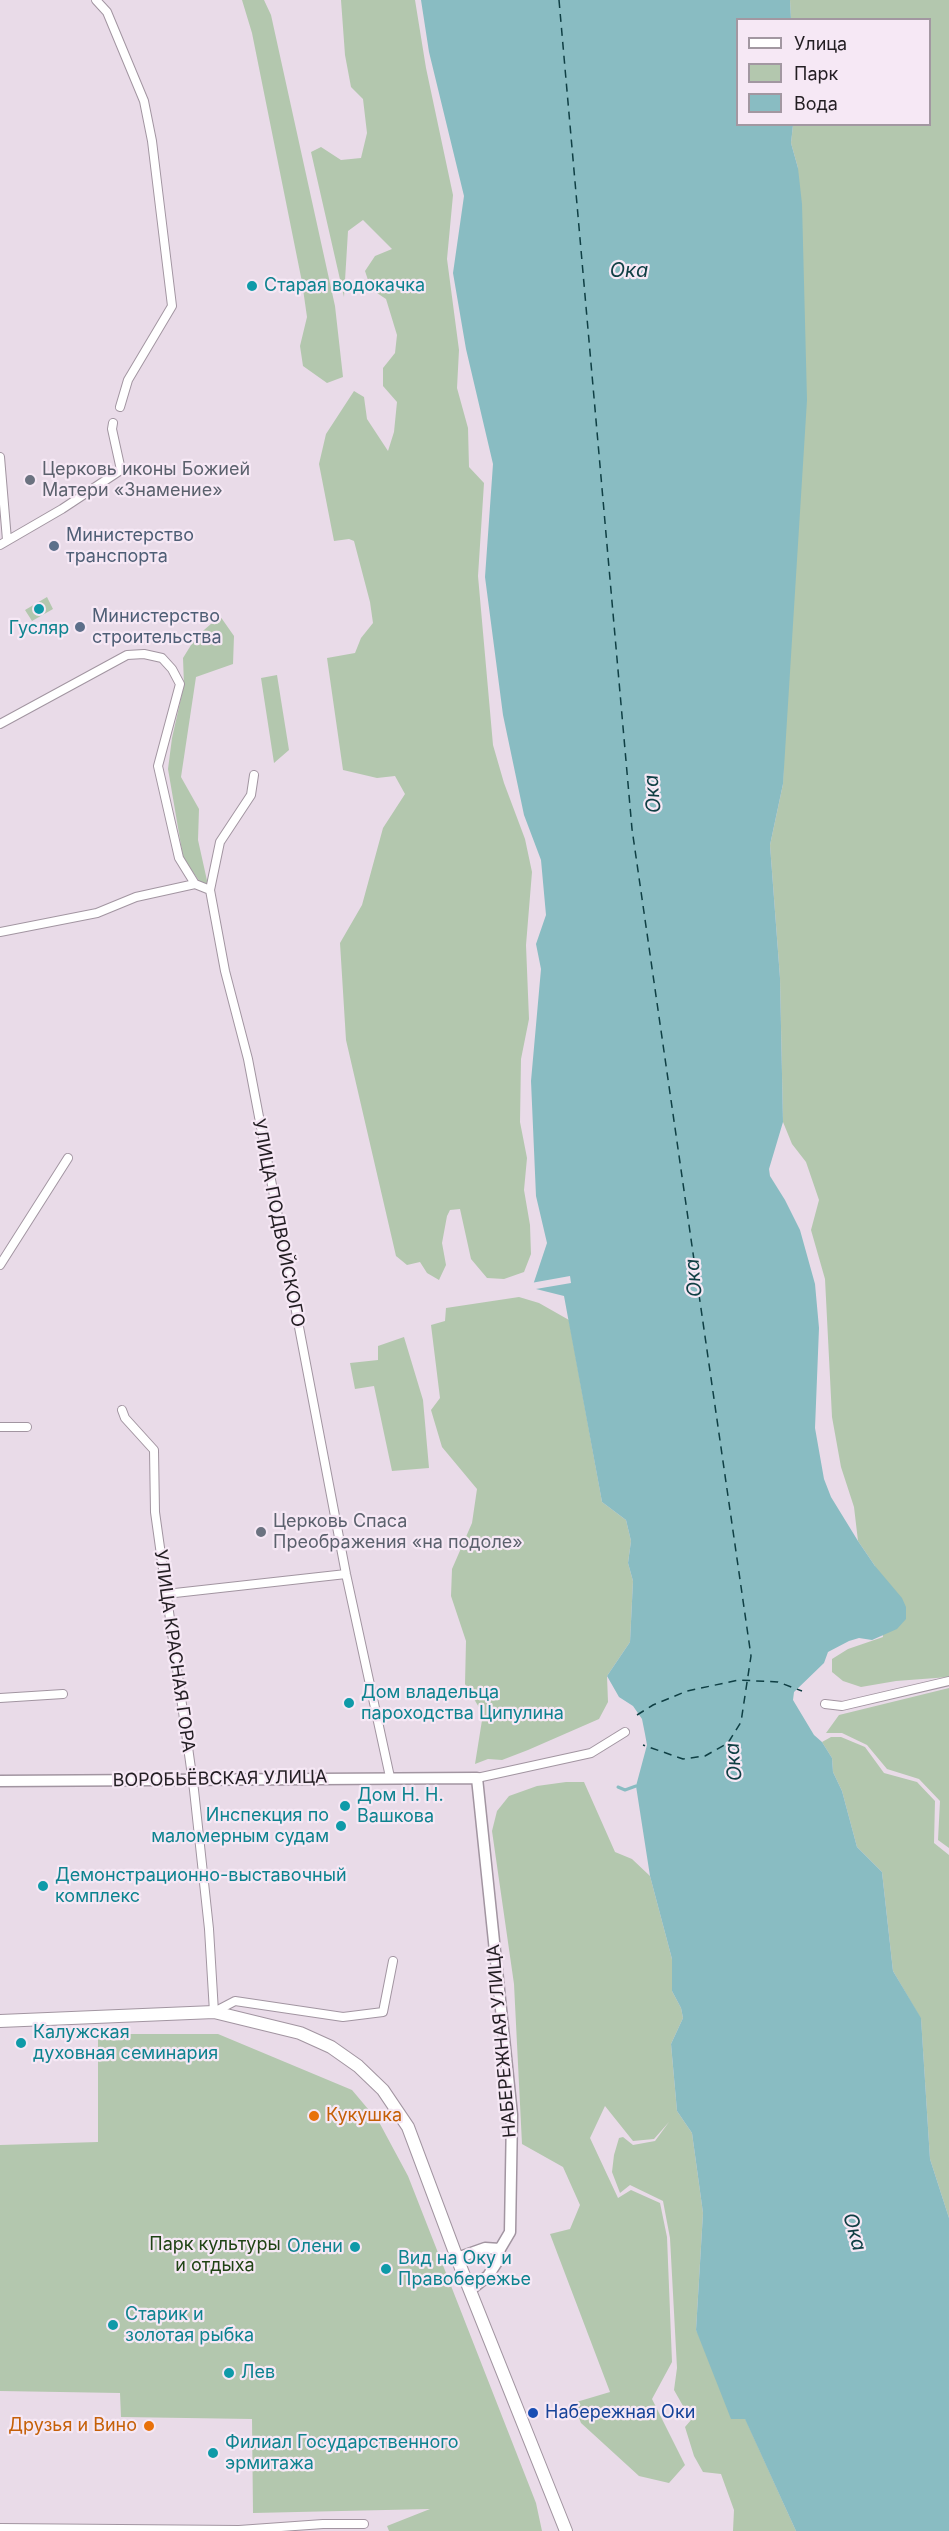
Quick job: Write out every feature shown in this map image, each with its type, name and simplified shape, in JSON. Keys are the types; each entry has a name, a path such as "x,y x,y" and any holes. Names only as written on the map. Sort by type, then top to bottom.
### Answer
{"main road":[{"path":"0,2021 214,2012 300,2033 358,2066 383,2090 408,2127 457,2258 566,2531"}],"street":[{"path":"96,0 107,12 144,101 152,141 172,306 128,380 120,407"},
{"path":"0,457 4,542 62,509 121,470 112,429 113,423"},
{"path":"0,724 127,655 144,654 162,658 172,669 180,684 158,766 179,858 195,884"},
{"path":"0,932 97,913 136,897 195,884 210,890 220,842 250,795 254,775"},
{"name":"УЛИЦА ПОДВОЙСКОГО","path":"210,890 225,972 248,1059 346,1574 390,1777"},
{"path":"0,1265 68,1158"},
{"name":"УЛИЦА КРАСНАЯ ГОРА","path":"122,1410 125,1418 154,1450 155,1512 192,1780 209,1929 214,2012"},
{"path":"0,1427 27,1427"},
{"path":"166,1594 346,1574"},
{"path":"825,1704 842,1706 949,1681"},
{"path":"0,1698 63,1694"},
{"path":"477,1778 591,1754 625,1732"},
{"name":"ВОРОБЬЁВСКАЯ УЛИЦА","path":"0,1781 477,1778"},
{"name":"НАБЕРЕЖНАЯ УЛИЦА","path":"470,2290 488,2276 510,2232 512,2115 477,1778"},
{"path":"214,2012 235,2001 343,2017 383,2012 393,1960"},
{"path":"457,2258 485,2248 500,2249"},
{"path":"0,2528 239,2530 323,2524 364,2524"}],"green space":[{"path":"242,0 264,0 271,15 335,306 343,377 327,383 303,366 300,346 307,317 302,282 252,33"},
{"path":"341,0 415,0 426,68 453,195 447,259 459,350 457,388 468,428 469,467 484,483 478,576 493,745 504,783 525,839 532,872 526,945 529,1019 521,1059 520,1122 527,1158 524,1190 530,1225 531,1254 524,1272 504,1279 487,1278 471,1259 460,1209 450,1210 447,1216 442,1243 446,1265 439,1280 427,1273 420,1262 407,1265 396,1256 346,1040 340,943 362,905 383,828 405,794 395,776 377,778 343,770 327,658 355,653 361,638 373,623 370,602 354,541 349,539 334,541 319,464 326,434 354,391 364,397 367,419 388,451 394,432 397,402 383,386 383,368 395,353 397,335 386,299 371,289 365,271 375,256 392,249 363,220 348,231 344,297 311,152 321,147 341,160 361,158 367,133 363,99 351,87 345,55"},
{"path":"790,0 949,0 949,1677 896,1681 861,1687 843,1681 832,1672 832,1659 848,1649 883,1637 875,1566 858,1541 854,1507 841,1467 832,1417 825,1279 811,1230 819,1200 806,1162 792,1144 783,1122 780,978 770,845 783,784 798,168 791,143 793,126 931,126 931,18 791,18"},
{"path":"47,597 53,609 32,621 25,610"},
{"path":"220,616 234,636 233,664 196,677 181,777 199,809 198,840 208,885 199,881 183,857 168,769 172,738 184,685 183,658 196,637"},
{"path":"277,675 289,750 274,763 261,678"},
{"path":"519,1297 539,1303 569,1320 602,1502 626,1520 631,1541 628,1563 633,1581 630,1642 607,1676 608,1702 599,1719 502,1760 488,1759 475,1764 483,1714 465,1684 466,1641 451,1596 452,1569 472,1523 477,1489 442,1447 431,1410 440,1398 431,1325 445,1321 446,1308"},
{"path":"404,1337 423,1400 429,1468 392,1471 374,1386 355,1389 350,1363 378,1360 378,1346"},
{"path":"949,1688 949,1848 938,1840 940,1801 919,1779 887,1769 867,1745 842,1733 826,1733 839,1715"},
{"path":"831,1737 841,1737 865,1747 884,1773 917,1782 935,1801 934,1843 949,1855 949,2218 930,2159 921,2019 893,1971 882,1872 857,1847 842,1791 833,1772 832,1758 822,1742"},
{"path":"584,1782 615,1852 632,1859 650,1876 672,1959 672,1991 681,2008 683,2018 671,2044 677,2111 692,2133 703,2213 696,2330 745,2418 796,2531 733,2531 734,2510 721,2474 703,2472 694,2456 685,2427 691,2420 674,2390 677,2368 670,2238 663,2201 630,2185 620,2193 612,2172 619,2138 623,2137 633,2145 655,2141 669,2122 654,2139 633,2141 605,2106 590,2138 618,2198 631,2190 660,2203 667,2237 672,2362 652,2399 685,2465 669,2483 639,2476 581,2423 573,2403 610,2392 550,2234 570,2229 580,2205 563,2167 522,2144 514,1984 492,1831 497,1811 509,1796 537,1786"},
{"name":"Парк культуры и отдыха","path":"98,2034 218,2034 352,2090 379,2122 408,2176 536,2503 542,2531 389,2531 387,2526 430,2509 253,2513 252,2419 121,2417 120,2393 0,2391 0,2145 98,2142"}],"water":[{"name":"Ока","path":"421,0 790,0 791,18 736,18 736,126 793,126 791,143 798,168 802,204 807,400 783,784 770,845 780,978 783,1122 769,1169 770,1176 800,1230 815,1284 819,1328 815,1428 824,1479 831,1497 858,1541 875,1566 902,1598 906,1607 906,1619 897,1629 872,1640 859,1638 849,1641 828,1652 824,1663 794,1692 793,1700 814,1735 822,1742 832,1758 833,1772 842,1791 857,1847 882,1872 893,1971 921,2018 930,2159 949,2218 949,2531 796,2531 745,2419 731,2419 696,2330 703,2213 692,2133 677,2111 671,2044 683,2018 681,2008 672,1991 672,1959 650,1876 636,1786 647,1745 642,1719 633,1706 619,1697 607,1676 630,1642 633,1581 628,1563 631,1541 626,1520 602,1502 564,1296 532,1288 547,1243 536,1196 531,1081 541,969 536,944 546,915 541,860 524,815 503,715 485,577 493,464 466,349 453,273 464,196 429,52"}],"pier":[{"path":"570,1276 571,1283 530,1290 531,1283"}],"waterway":[{"path":"618,1787 625,1790 636,1786"}],"ferry route":[{"path":"559,0 632,829 751,1656 741,1722 728,1743 705,1756 683,1759 643,1745"},
{"path":"637,1715 653,1705 687,1691 739,1680 778,1682 802,1691"}],"place":[{"name":"Старая водокачка","path":"252,286"},
{"name":"Церковь иконы Божией Матери «Знамение»","path":"30,480"},
{"name":"Министерство транспорта","path":"54,546"},
{"name":"Гусляр","path":"39,609"},
{"name":"Министерство строительства","path":"80,627"},
{"name":"Церковь Спаса Преображения «на подоле»","path":"261,1532"},
{"name":"Дом владельца пароходства Ципулина","path":"349,1703"},
{"name":"Дом Н. Н. Вашкова","path":"345,1806"},
{"name":"Инспекция по маломерным судам","path":"341,1826"},
{"name":"Демонстрационно-выставочный комплекс","path":"43,1886"},
{"name":"Калужская духовная семинария","path":"21,2043"},
{"name":"Кукушка","path":"314,2116"},
{"name":"Олени","path":"355,2247"},
{"name":"Вид на Оку и Правобережье","path":"386,2269"},
{"name":"Старик и золотая рыбка","path":"113,2325"},
{"name":"Лев","path":"229,2373"},
{"name":"Набережная Оки","path":"533,2413"},
{"name":"Друзья и Вино","path":"149,2426"},
{"name":"Филиал Государственного эрмитажа","path":"213,2453"}]}
